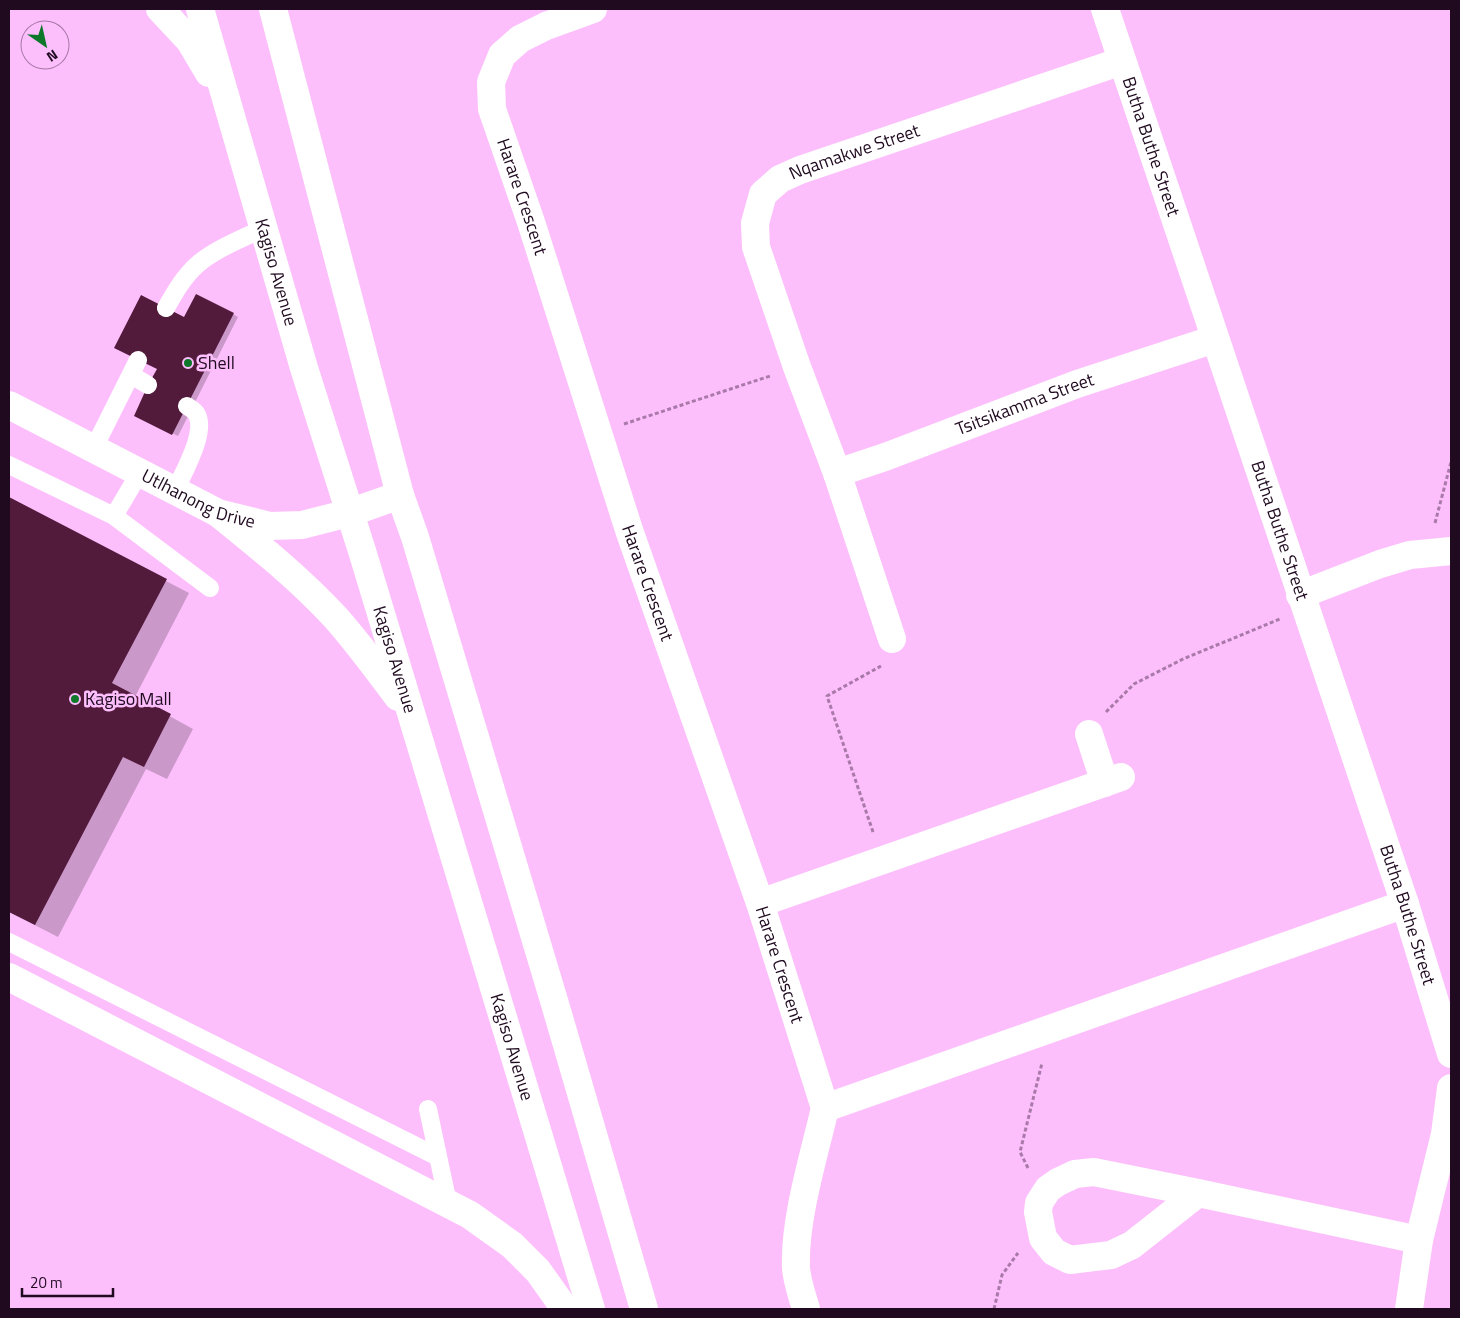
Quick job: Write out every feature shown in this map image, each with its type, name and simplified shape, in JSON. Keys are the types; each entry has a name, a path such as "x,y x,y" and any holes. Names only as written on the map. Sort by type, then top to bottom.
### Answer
{"street":[{"path":"160,9 190,41 230,109"},
{"name":"Kagiso Avenue","path":"200,9 304,368 591,1309"},
{"path":"273,9 400,495 424,565 644,1309"},
{"name":"Harare Crescent","path":"593,9 546,26 520,39 502,56 491,82 492,109 629,530 760,902 825,1108"},
{"name":"Butha Buthe Street","path":"1105,9 1405,904 1451,1054"},
{"name":"Nqamakwe Street","path":"797,367 756,247 755,223 763,194 780,179 800,170 1122,61"},
{"name":"Tsitsikamma Street","path":"837,473 885,457 1077,384 1215,339"},
{"path":"797,367 837,473 892,639"},
{"name":"Utlhanong Drive","path":"9,405 218,513 270,526 302,525 349,513 400,495"},
{"path":"218,513 284,568 335,618 372,661 410,714"},
{"path":"1302,599 1380,564 1410,555 1439,552"},
{"path":"760,902 1113,780 1089,734"},
{"path":"806,1309 796,1268 798,1233 804,1195 825,1108 1405,904"},
{"path":"9,977 470,1215 512,1245 538,1271 565,1309"},
{"path":"1409,1309 1419,1240 1445,1134 1451,1088"},
{"path":"1198,1193 1132,1245 1111,1255 1070,1260 1054,1252 1043,1238 1042,1209 1048,1189 1075,1174 1094,1172 1198,1193 1419,1240"}],"lane":[{"path":"166,308 182,281 199,263 264,228"},
{"path":"94,448 134,367 148,385"},
{"path":"175,491 196,444 199,428 195,412 187,406"},
{"path":"9,465 114,516 210,588"},
{"path":"114,516 140,472"},
{"path":"9,942 438,1157"},
{"path":"428,1109 448,1203"}],"path":[{"path":"598,433 797,367"},
{"path":"1439,552 1451,462"},
{"path":"1089,734 1108,710 1134,684 1182,659 1278,621 1302,599"},
{"path":"883,860 827,696 887,662 892,639"},
{"path":"994,1309 1002,1275 1042,1209 1020,1152 1050,1029"}],"building":[{"path":"196,294 234,313 172,435 134,416 157,369 114,348 141,295 184,317"},
{"name":"Kagiso Mall","path":"9,497 167,579 112,683 171,714 144,767 123,757 35,925 9,912"}],"place":[{"name":"Shell","path":"188,363"},
{"name":"Kagiso Mall","path":"75,699"}]}
